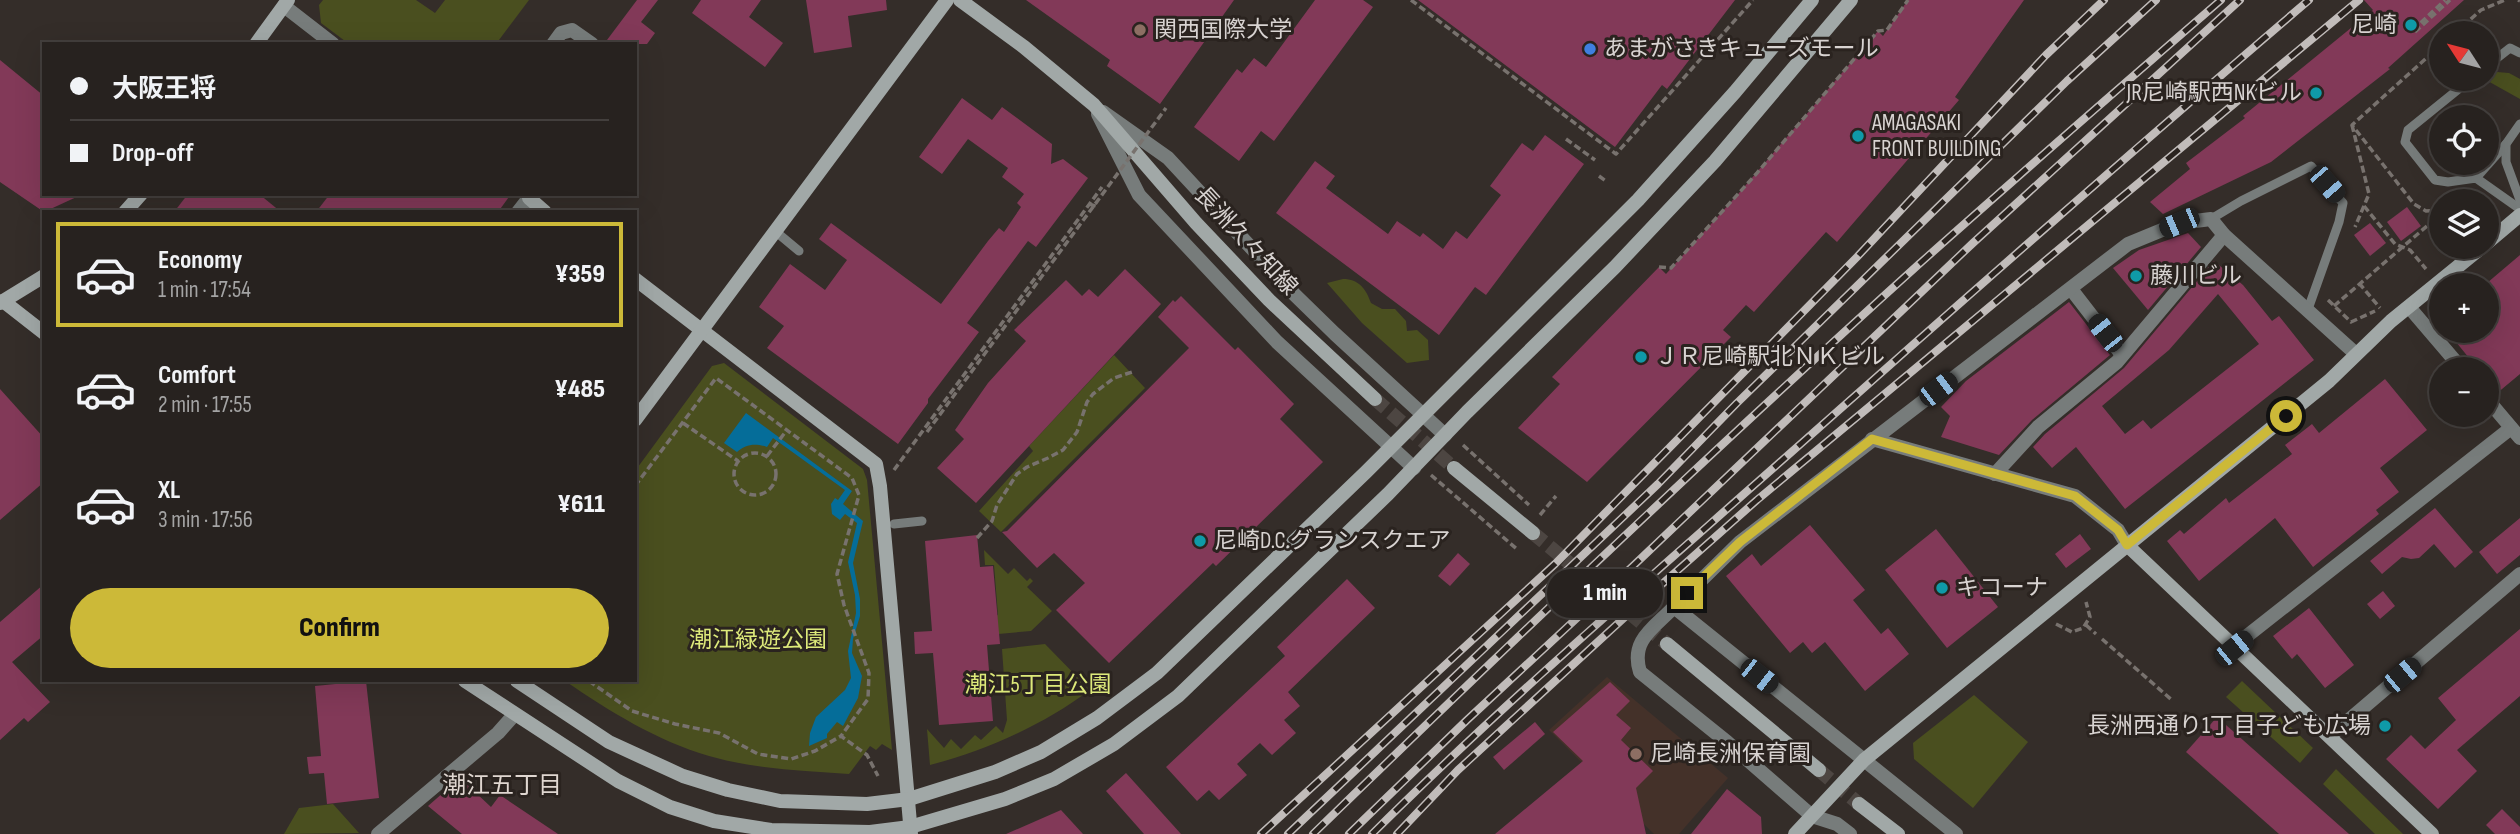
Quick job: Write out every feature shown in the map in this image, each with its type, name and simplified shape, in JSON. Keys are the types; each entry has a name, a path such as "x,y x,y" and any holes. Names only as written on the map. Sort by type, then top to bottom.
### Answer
{"street":[{"path":"637,416 947,0"},
{"name":"長洲久々知線","path":"960,0 1024,47 1094,105 1196,223 1269,300 1375,399"},
{"path":"519,682 609,742 683,776 728,790 780,801 867,804 909,799 995,772 1041,752 1097,718 1157,673 1391,447 1638,200 1735,92 1812,0"},
{"path":"466,682 618,781 670,807 714,821 771,830 910,831 1005,799 1054,779 1114,744 1178,696 1414,468 1624,258 1715,160 1852,0"},
{"path":"257,42 286,3 332,42"},
{"path":"554,42 561,33 572,30 589,42"},
{"path":"1094,105 1168,158 1303,303 1445,435"},
{"path":"1094,105 1139,195 1276,342 1414,468"},
{"path":"127,210 139,196"},
{"path":"529,196 543,210"},
{"path":"2499,233 2520,215"},
{"path":"1850,834 1837,824 1812,817 1727,742 1640,672 1636,659 1639,642 1740,542 2128,244 2179,223 2211,219 2224,235 2356,354"},
{"path":"1995,474 2038,427 2117,362 2224,235"},
{"path":"1795,834 1864,760 2329,381 2409,307 2467,259"},
{"path":"637,281 876,464 910,831"},
{"path":"41,283 1,301 42,332"},
{"path":"2071,289 2122,355"},
{"path":"2409,307 2452,357"},
{"path":"2234,648 2516,433 2499,413"},
{"path":"1872,439 2075,496 2118,530 2127,545 2432,834"},
{"path":"1454,468 1533,533"},
{"path":"2330,736 2520,574"},
{"path":"1674,607 1956,834"},
{"path":"1667,644 1819,770"},
{"path":"378,834 498,733 514,715"},
{"path":"1859,804 1898,834"}],"lane":[{"path":"2499,57 2510,48 2520,53"},
{"path":"2455,91 2408,130 2405,142 2435,180 2448,182 2476,178 2507,144 2520,124"},
{"path":"2507,144 2506,162 2520,200"},
{"path":"2211,219 2311,166 2343,202 2339,222 2307,312"},
{"path":"2476,178 2520,209"},
{"path":"775,231 799,251"},
{"path":"894,524 922,521"}],"path":[{"path":"1411,0 1616,154 1753,0"},
{"path":"1659,267 1671,268 1757,173 1878,31 1887,30 1908,0"},
{"path":"2414,31 2447,0"},
{"path":"2469,21 2481,10 2505,0"},
{"path":"890,475 1166,108"},
{"path":"2352,125 2369,194 2354,229"},
{"path":"1566,139 1595,160"},
{"path":"1599,176 1607,182"},
{"path":"1093,206 1102,187"},
{"path":"2364,206 2395,244 2410,250 2426,269 2435,262"},
{"path":"2334,306 2429,224"},
{"path":"2359,283 2380,309"},
{"path":"2325,298 2351,322 2380,309 2389,301"},
{"path":"977,538 992,521 997,505 1017,474 1063,450 1077,432 1093,394 1114,377 1132,372"},
{"path":"590,682 632,711 719,733 758,754 792,759 815,751 841,736 868,699 869,673 850,623 838,574 859,495 852,478 716,378 637,483"},
{"path":"683,422 738,461"},
{"path":"767,456 787,430"},
{"path":"1463,445 1535,510"},
{"path":"751,453 767,456 776,470 772,486 758,495 750,494 737,485 734,477 738,461 751,453"},
{"path":"1431,475 1518,551"},
{"path":"1540,514 1556,496"},
{"path":"2056,624 2072,632 2086,625 2090,611 2085,600"},
{"path":"2086,625 2096,634"},
{"path":"2102,639 2173,701"},
{"path":"841,736 867,755 878,776"}],"shaded area":[{"name":"尼崎長洲保育園","path":"1607,677 1728,778 1679,834 1654,834 1549,730"}],"green space":[{"path":"323,0 416,0 435,13 445,0 529,0 498,42 346,42 321,23 319,5"},
{"path":"2499,72 2509,73 2520,79 2520,99 2499,87"},
{"path":"1343,279 1361,286 1371,303 1382,309 1395,309 1406,321 1407,331 1417,330 1428,340 1429,360 1407,363 1362,323 1327,283"},
{"path":"1114,355 1145,388 1001,532 979,511 1033,451 1029,446"},
{"name":"潮江緑遊公園","path":"724,363 863,469 867,480 892,750 882,744 876,750 870,746 849,774 761,767 690,750 634,724 567,682 637,682 637,468 712,366"},
{"path":"984,550 1008,574 1014,568 1027,581 1030,578 1033,581 1027,587 1052,611 1031,631 987,635 986,618 998,615 994,565 985,565"},
{"name":"潮江5丁目公園","path":"1045,644 1090,690 1014,735 930,765 927,729 944,748 951,739 961,749 975,735 981,740 996,726 1003,733 1007,720 1002,649"},
{"path":"2242,681 2313,748 2300,763 2226,697"},
{"path":"1974,695 2028,742 1973,808 1914,759 1913,743"},
{"path":"2336,769 2403,834 2375,834 2323,784"},
{"path":"333,804 359,833 284,834 299,808"}],"water":[{"path":"746,413 852,491 843,504 863,521 853,563 860,599 860,616 852,653 862,676 858,698 843,726 837,722 827,734 827,738 809,746 816,717 845,690 851,678 848,651 856,613 848,562 857,523 845,514 840,520 832,514 831,504 835,498 838,500 845,490 773,438 767,447 751,445 737,452 724,443"}],"building":[{"path":"637,0 658,0 641,22 655,33 647,44 606,42"},
{"path":"701,0 761,0 749,17 783,43 765,67 692,13"},
{"path":"806,0 886,0 887,10 848,16 852,47 814,53"},
{"name":"関西国際大学","path":"1026,0 1234,0 1160,104 1107,66 1110,60"},
{"path":"1315,0 1363,0 1373,7 1274,141 1261,131 1239,161 1194,127 1237,69 1242,73 1254,58 1266,67"},
{"name":"あまがさきキューズモール","path":"1418,0 1735,0 1667,89 1662,85 1615,147"},
{"path":"1908,0 2024,0 1955,97 1959,100 1837,242 1826,232 1754,312 1746,305 1723,330 1731,337 1587,482 1518,428 1560,384 1552,377 1659,267 1666,274 1878,31 1883,36"},
{"path":"2364,0 2464,0 2441,21 2429,21 2429,31 2388,68 2390,69 2271,162 2163,214 2150,202 2190,169 2186,163 2245,118 2243,116 2373,10"},
{"path":"0,60 42,94 42,196 79,196 42,211 0,182"},
{"path":"962,98 992,120 1002,107 1052,144 1051,164 1063,159 1088,178 1036,247 1028,241 967,323 979,332 898,444 767,348 784,326 759,307 790,264 825,290 847,260 819,239 831,223 941,304 999,228 1004,232 1021,207 1017,203 1024,194 1002,177 1008,168 968,139 942,174 919,157"},
{"path":"1545,135 1584,164 1486,295 1475,287 1439,335 1276,213 1315,161 1335,176 1326,188 1388,234 1397,221 1420,237 1423,233 1443,249 1456,231 1467,239 1501,195 1490,186 1522,143 1533,151"},
{"path":"186,196 261,196 279,210 176,210"},
{"path":"328,196 510,196 499,210 318,210"},
{"path":"2407,207 2421,226 2401,241 2387,222"},
{"path":"2370,223 2386,243 2370,256 2354,235"},
{"path":"2188,233 2201,247 2148,310 2113,268 2139,250"},
{"path":"2520,255 2520,374 2499,392 2499,357 2468,357 2457,343 2499,343 2499,273"},
{"path":"2214,261 2243,285 2272,321 2279,316 2314,360 2125,509 2076,447 2052,468 2033,447 2124,368","holes":["2218,294 2259,344 2151,429 2143,420 2125,434 2102,406 2169,350"]},
{"path":"1125,269 1161,304 976,503 937,468 964,439 955,430 988,383 1026,341 1014,330 1066,280 1082,296 1089,289 1098,297"},
{"path":"1181,296 1235,350 1238,347 1294,404 1280,419 1323,462 1216,566 1213,563 1109,663 1056,610 1085,583 1054,553 1037,568 1002,532 1007,531 1189,348 1158,317 1173,300 1175,302"},
{"path":"2069,302 2110,355 2032,420 1999,455 1941,437 1950,416 1941,407 1966,381"},
{"path":"2385,379 2427,430 2380,468 2399,492 2376,510 2379,514 2313,567 2275,518 2199,581 2167,541 2180,530 2184,534 2226,498 2229,503 2292,454 2285,445 2312,424 2319,433"},
{"path":"0,389 42,436 42,484 0,520"},
{"path":"2435,508 2473,552 2455,568 2434,544 2419,558 2402,557 2382,574 2370,561"},
{"path":"2520,518 2520,555 2497,574 2479,552"},
{"path":"1810,525 1865,590 1853,600 1881,634 1888,628 1909,654 1865,691 1825,642 1812,653 1803,642 1790,653 1726,576 1752,554 1761,566"},
{"name":"キコーナ","path":"1936,529 1998,607 1947,648 1885,570"},
{"path":"2080,534 2091,549 2066,568 2055,554"},
{"path":"977,535 980,567 993,566 1000,644 987,645 993,721 939,725 933,653 915,654 914,632 932,631 925,541"},
{"path":"1458,553 1470,564 1450,586 1438,576"},
{"path":"1347,579 1375,608 1288,692 1300,706 1284,720 1296,733 1272,755 1260,743 1237,764 1247,775 1219,800 1209,790 1197,801 1166,767 1285,656 1277,647"},
{"path":"42,586 42,637 12,662 50,702 28,722 24,718 0,740 0,622"},
{"path":"2383,591 2395,606 2380,619 2367,604"},
{"path":"2309,608 2354,665 2325,688 2297,654 2292,659 2273,636"},
{"path":"2520,629 2520,696 2457,750 2477,771 2438,809 2386,759 2411,735 2425,749 2456,720 2438,698"},
{"path":"366,682 379,798 327,804 324,773 309,774 307,757 321,756 315,686"},
{"path":"1610,682 1630,701 1616,715 1631,728 1621,740 1653,771 1636,788 1646,834 1495,834 1583,761 1553,732"},
{"path":"2217,717 2349,834 2279,834 2186,752"},
{"path":"1535,722 1545,734 1504,770 1493,757"},
{"path":"1126,773 1181,834 1144,834 1106,791"},
{"path":"460,778 491,807 500,795 558,834 462,834 428,806"},
{"path":"1727,789 1761,817 1762,834 1691,834"},
{"path":"2502,809 2520,827 2520,834 2495,834 2486,825"},
{"path":"1061,810 1083,834 1006,834"}],"tunnel":[{"path":"1375,399 1454,468"},
{"path":"1533,533 1667,644"},
{"path":"1819,770 1859,804"}],"railway":[{"path":"1261,834 1555,564 1857,257 2046,55 2104,0"},
{"path":"1288,834 1658,484 1737,403 2067,81 2156,0"},
{"path":"1313,834 1613,547 1841,335 1993,198 2221,0"},
{"path":"1349,834 1973,243 2240,0"},
{"path":"1372,834 1473,737 1629,595 2309,0"},
{"path":"1397,834 1458,770 1757,500 2359,0"}],"place":[{"name":"尼崎","path":"2411,25"},
{"name":"関西国際大学","path":"1140,30"},
{"name":"あまがさきキューズモール","path":"1590,49"},
{"name":"JR尼崎駅西NKビル","path":"2316,93"},
{"name":"AMAGASAKI FRONT BUILDING","path":"1858,136"},
{"name":"藤川ビル","path":"2136,276"},
{"name":"ＪＲ尼崎駅北ＮＫビル","path":"1641,357"},
{"name":"尼崎D.C.グランスクエア","path":"1200,541"},
{"name":"キコーナ","path":"1942,588"},
{"name":"長洲西通り1丁目子ども広場","path":"2385,726"},
{"name":"尼崎長洲保育園","path":"1636,754"}],"district":[{"name":"潮江五丁目","path":"502,785"}],"route":[{"path":"1687,593 1740,542 1872,439 2075,496 2118,530 2127,545 2286,416"}]}
